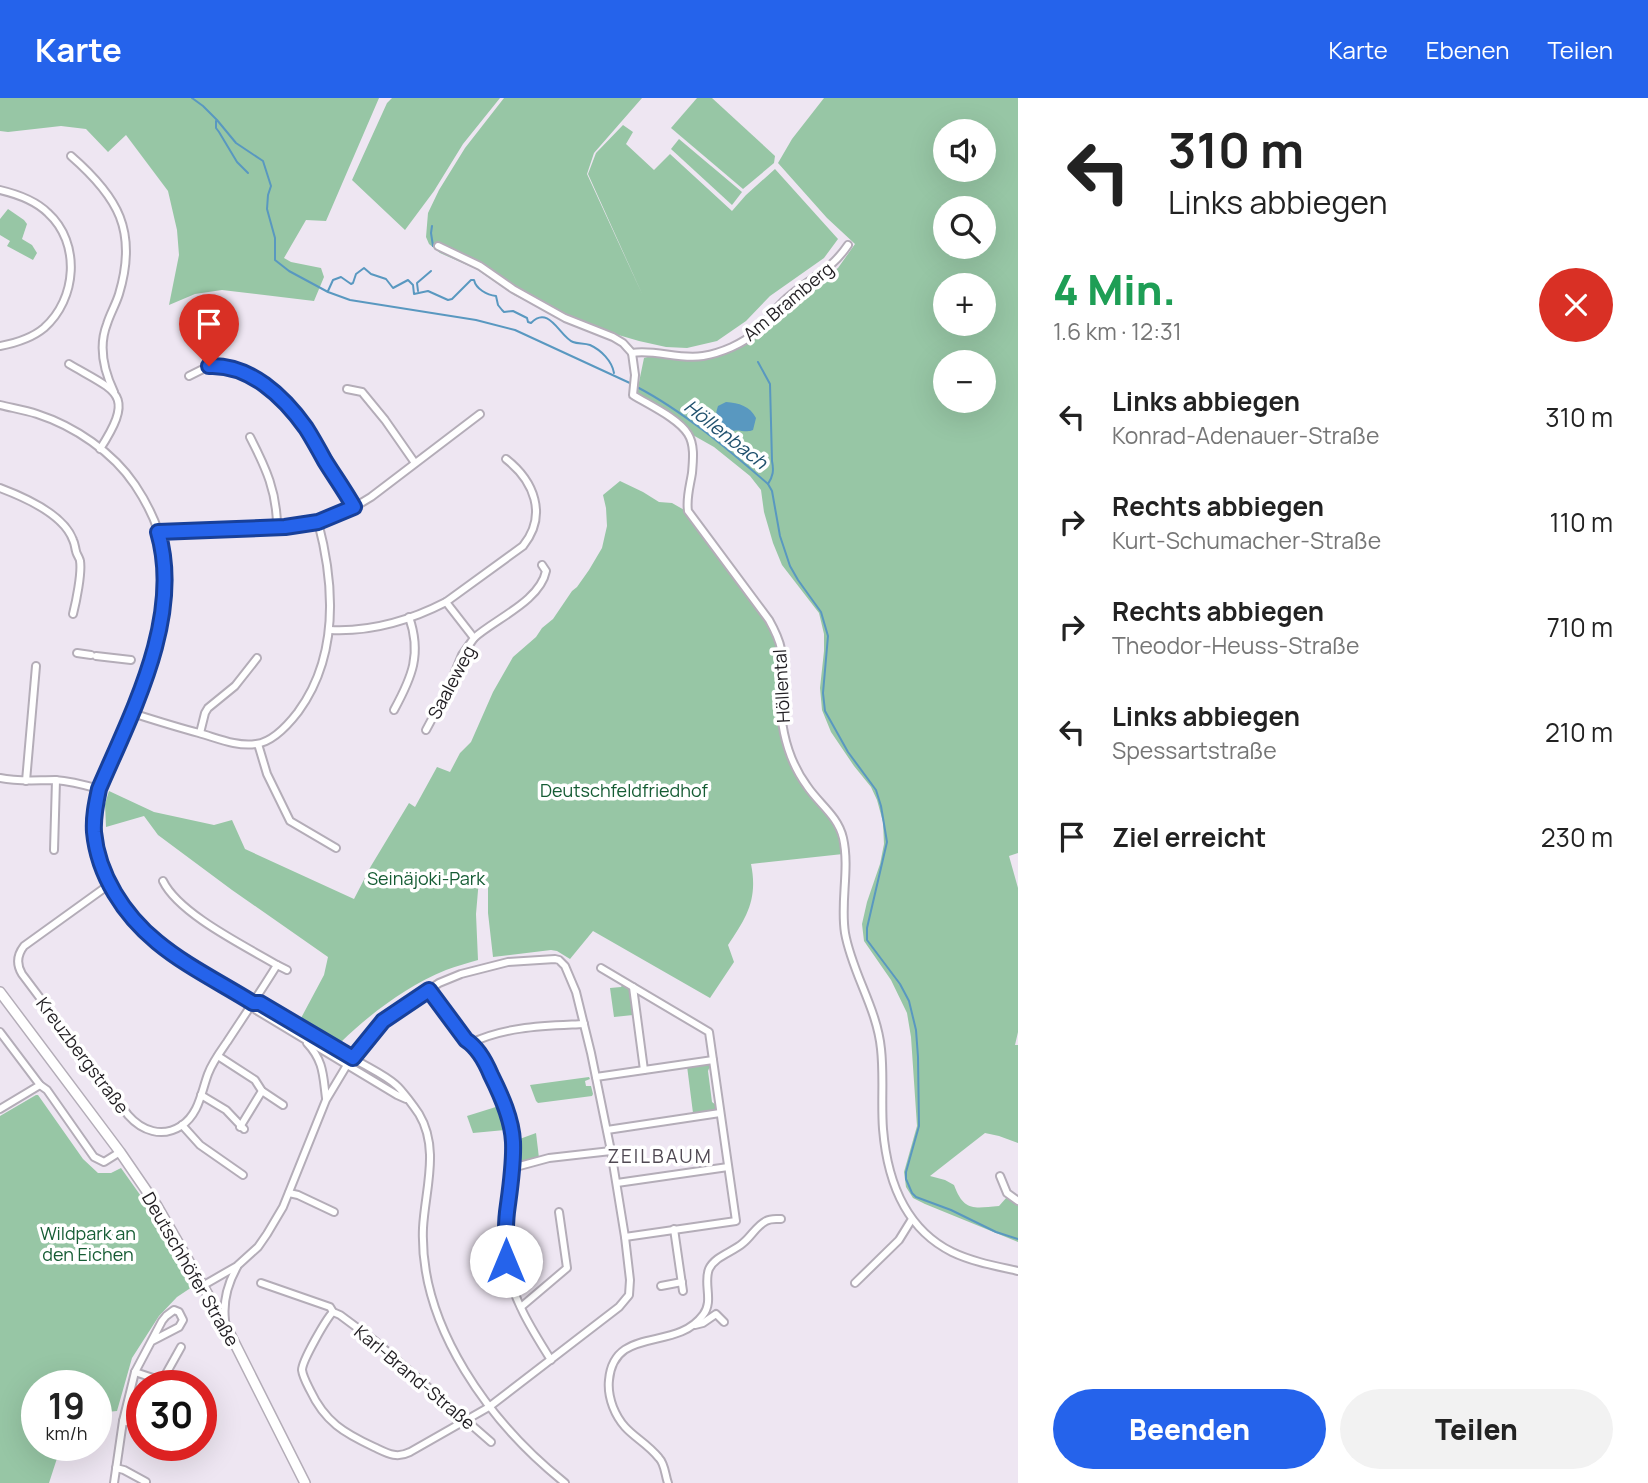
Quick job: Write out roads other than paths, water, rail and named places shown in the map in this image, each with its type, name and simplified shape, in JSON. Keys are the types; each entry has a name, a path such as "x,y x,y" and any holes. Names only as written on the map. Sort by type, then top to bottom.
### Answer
{"main road":[{"name":"Deutschhöfer Straße","path":"0,992 120,1152 157,1206 226,1326 305,1483"}],"street":[{"path":"71,156 107,192 125,232 127,251 119,296 105,328 103,349 106,371 118,400 119,415 100,449"},
{"path":"0,190 26,198 49,213 66,240 71,265 67,293 55,317 28,338 0,346"},
{"path":"438,246 471,261 513,289 565,318 623,343 632,353"},
{"name":"Am Bramberg","path":"632,353 639,351 694,357 727,349 757,331 786,299 832,265 848,246"},
{"name":"Höllental","path":"632,353 633,395 673,419 688,433 693,451 688,512 769,620 778,636 782,661 781,718 787,745 808,788 834,818 842,835 846,855 845,933 876,1020 881,1047 883,1126 890,1168 899,1198 912,1219 931,1238 952,1252 1018,1271"},
{"path":"69,364 114,392"},
{"path":"189,376 209,366 224,367 248,374 272,390 305,428 354,507"},
{"path":"347,389 362,392 415,463"},
{"path":"0,405 48,418 78,433 117,461 150,509 164,555 165,583 161,617 149,664 132,713 99,789 94,815 94,831 100,859 110,884 133,918 155,940 189,965 253,1003 260,1003 394,1083 416,1110 428,1132 430,1146 423,1243 428,1284 436,1309 464,1369 489,1407 513,1436 565,1483"},
{"path":"158,532 277,527 318,522 354,507 379,491 480,414"},
{"path":"250,437 271,481 277,527"},
{"path":"330,630 351,631 374,627 446,602 523,546 531,533 536,514 532,493 523,474 506,459"},
{"path":"0,488 49,512 66,528 74,541 80,560 78,594 73,614"},
{"path":"132,713 226,741 258,744 285,728 302,707 320,670 330,630 329,569 318,522"},
{"path":"474,638 534,593 545,576 546,571 542,565"},
{"name":"Saaleweg","path":"426,730 462,655 474,638 446,602"},
{"path":"394,710 414,667 414,636 409,617"},
{"path":"77,653 131,660"},
{"path":"200,733 208,708 235,686 257,657"},
{"path":"140,662 149,664"},
{"path":"26,781 36,666"},
{"path":"258,744 267,774 290,821 336,848"},
{"path":"0,778 56,780 99,789"},
{"path":"54,850 56,780"},
{"path":"163,881 172,894 208,923 287,970"},
{"name":"Kreuzbergstraße","path":"110,884 24,946 19,953 19,967 133,1121 148,1130 159,1132 170,1131 182,1125"},
{"path":"204,1285 237,1266 258,1247 267,1234 284,1207 326,1100 347,1065 383,1021 439,983 461,974 489,966 536,959 555,959 562,963 576,992 607,1130 625,1237 629,1295 619,1307 489,1407 399,1457 356,1439 337,1427 317,1404 305,1379 302,1369 305,1360 333,1312"},
{"path":"243,1175 200,1145 182,1125 195,1110 208,1072 277,965"},
{"path":"601,968 709,1032 736,1221 625,1237"},
{"path":"633,987 644,1070"},
{"path":"429,990 487,1066 504,1104 513,1140 506,1261 521,1307 551,1360"},
{"path":"253,1003 256,1010 406,1099"},
{"path":"471,1043 492,1034 528,1026 584,1024"},
{"path":"0,1032 40,1085 47,1090 97,1160 107,1161 120,1152"},
{"path":"301,1036 313,1049 321,1064 326,1100"},
{"path":"218,1056 255,1080 262,1091 283,1105"},
{"path":"596,1077 713,1060"},
{"path":"0,1109 40,1085"},
{"path":"201,1095 226,1111 242,1128 262,1091"},
{"path":"607,1130 720,1113"},
{"path":"512,1168 549,1158 611,1151"},
{"path":"617,1183 728,1167"},
{"path":"1000,1176 1007,1193 1018,1201"},
{"path":"289,1193 334,1212"},
{"path":"521,1307 567,1268 559,1212"},
{"path":"694,1326 708,1308 708,1275 712,1264 744,1243 764,1221 781,1219"},
{"path":"855,1283 899,1240 912,1219"},
{"path":"674,1229 683,1291"},
{"path":"226,1326 224,1312 228,1288 237,1266"},
{"path":"661,1286 682,1282"},
{"name":"Karl-Brand-Straße","path":"261,1283 330,1307 333,1312 375,1340 491,1442"},
{"path":"136,1370 152,1341 166,1316 174,1310 179,1312 183,1320 178,1327 152,1341"},
{"path":"668,1483 663,1463 628,1431 611,1402 609,1381 615,1360 632,1345 666,1337 704,1323 716,1314 724,1322"},
{"path":"168,1370 181,1347"},
{"path":"114,1483 126,1409"},
{"path":"116,1468 146,1482"}],"water":[{"path":"726,402 740,404 751,411 756,418 753,430 730,433 718,427 718,406"}],"waterway":[{"name":"Höllenbach","path":"192,98 217,120 236,143 263,161 271,186 267,209 275,238 275,260 289,271 328,292 350,300 476,320 515,330 632,384"},
{"path":"216,121 216,128 237,162 248,173"},
{"path":"432,226 433,246"},
{"path":"328,291 333,280 341,277 353,283 356,274 364,268 371,274 386,279 393,288 408,280 413,285 414,294 428,291 448,300 474,280 482,291 496,296 498,305 504,312 513,311 531,323 537,318 549,319 568,339 598,350 608,360 614,373"},
{"path":"418,291 417,283 431,271"},
{"path":"759,324 789,293"},
{"path":"758,362 770,384 773,471 768,484"},
{"name":"Höllenbach","path":"637,387 705,432 768,484 772,491 780,536 790,566 821,612 828,636 823,693 825,711 848,752 876,790 881,806 887,842 867,928 867,940 900,984 909,1001 916,1030 919,1126 906,1179 916,1197 1018,1239"}],"district":[{"name":"ZEILBAUM","path":"660,1156"}],"park label":[{"name":"Deutschfeldfriedhof","path":"624,790"},
{"name":"Seinäjoki-Park","path":"426,878"},
{"name":"Wildpark an den Eichen","path":"88,1243"}]}
